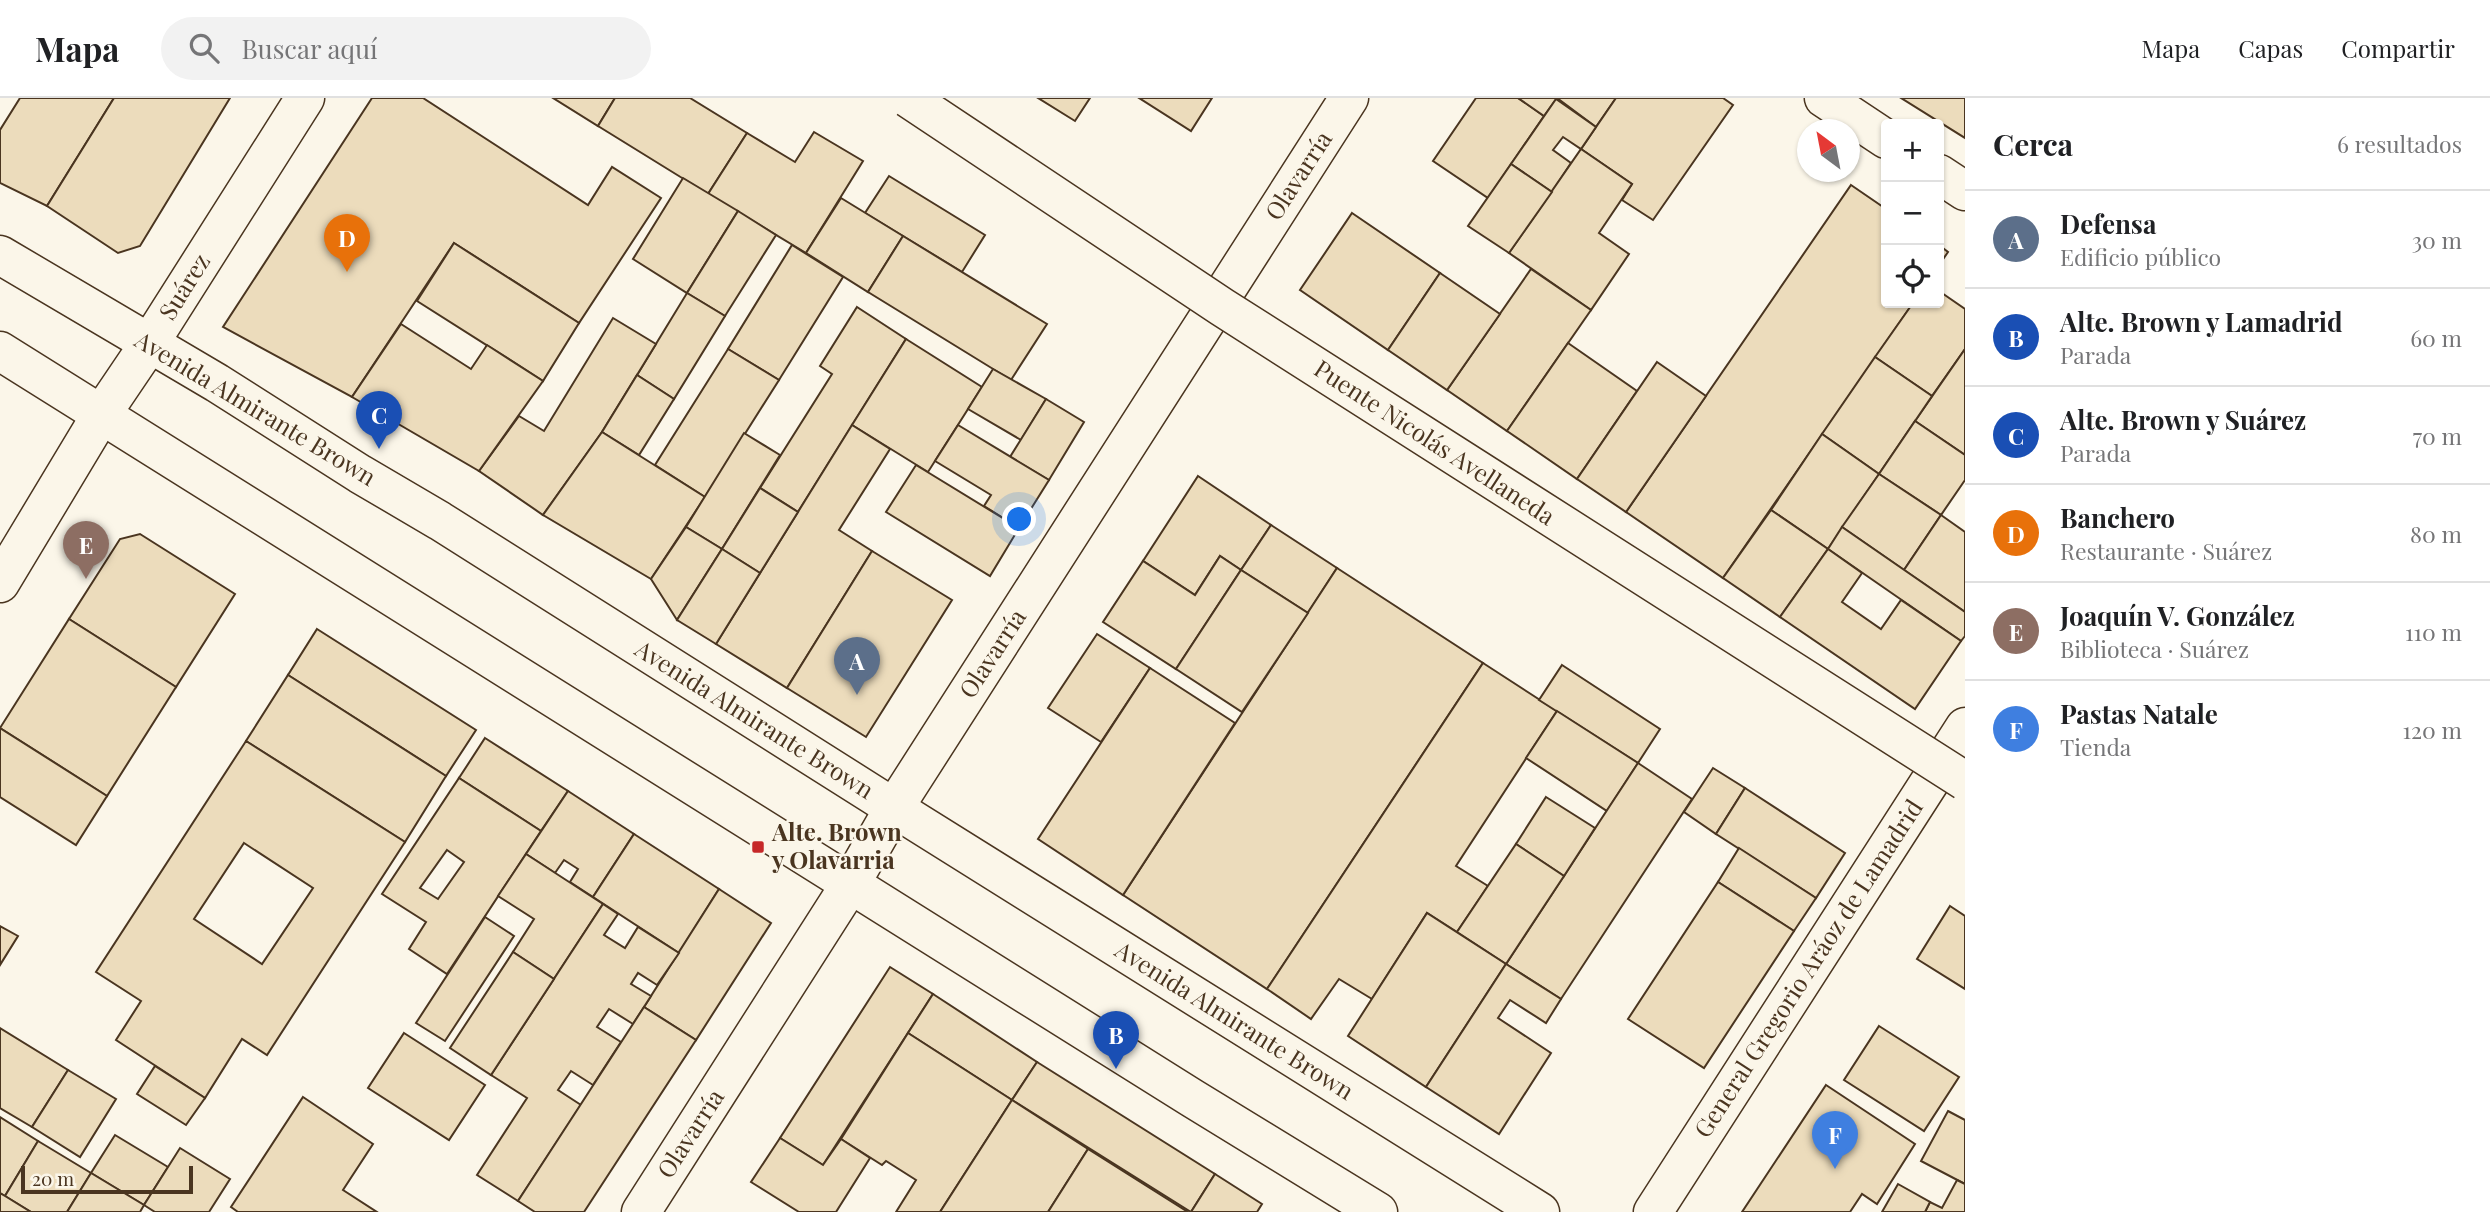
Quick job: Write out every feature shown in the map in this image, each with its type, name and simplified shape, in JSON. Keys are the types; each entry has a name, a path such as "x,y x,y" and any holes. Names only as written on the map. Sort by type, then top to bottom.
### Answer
{"main road":[{"name":"Suárez","path":"0,583 101,415 305,98"},
{"name":"Puente Nicolás Avellaneda","path":"908,98 1222,307 1965,781"},
{"name":"Olavarría","path":"641,1212 851,883 894,808 1349,98"},
{"path":"1824,98 1881,136"},
{"path":"1944,177 1965,191"},
{"name":"Avenida Almirante Brown","path":"0,255 217,383 360,474 440,521 1541,1212"},
{"path":"0,351 1378,1212"},
{"name":"General Gregorio Aráoz de Lamadrid","path":"1653,1212 1965,727"}],"building":[{"path":"20,98 114,98 47,206 0,183 0,130"},
{"path":"114,98 230,98 140,246 118,253 47,206"},
{"path":"372,98 423,98 588,205 612,167 661,198 579,323 454,243 352,397 223,327"},
{"path":"553,98 615,98 598,126"},
{"path":"615,98 690,98 747,133 708,194 598,126"},
{"path":"1038,98 1090,98 1075,121"},
{"path":"1139,98 1212,98 1191,131"},
{"path":"1476,98 1518,98 1544,116 1488,198 1433,161"},
{"path":"1518,98 1557,98 1544,116"},
{"path":"1557,98 1616,98 1596,127"},
{"path":"1616,98 1723,98 1733,105 1653,220 1622,200 1632,184 1581,149"},
{"path":"1901,98 1965,98 1965,138 1944,125 1944,119 1935,119"},
{"path":"1556,99 1596,127 1581,149 1563,137 1553,150 1571,163 1552,192 1511,164"},
{"path":"814,132 863,161 806,253 708,194 747,133 795,162"},
{"path":"1581,149 1632,184 1599,233 1629,254 1591,310 1509,253"},
{"path":"1511,164 1552,192 1509,253 1468,226"},
{"path":"889,176 985,235 962,272 865,213"},
{"path":"683,178 738,211 687,293 633,259"},
{"path":"1851,185 1881,206 1881,308 1910,308 1723,578 1626,512"},
{"path":"841,198 903,236 868,292 806,253"},
{"path":"738,211 776,235 725,316 687,293"},
{"path":"1352,213 1440,273 1388,350 1300,290"},
{"path":"903,236 1047,324 1011,380 868,292"},
{"path":"454,243 579,323 543,381 417,301"},
{"path":"792,245 843,277 779,380 728,349"},
{"path":"1531,269 1591,310 1507,431 1447,390"},
{"path":"1440,273 1500,314 1447,390 1388,350"},
{"path":"687,293 725,316 674,399 637,375"},
{"path":"1944,294 1965,309 1965,349 1932,396 1875,357 1909,308 1944,308"},
{"path":"857,307 906,339 798,512 760,488 832,374 820,366"},
{"path":"613,318 656,344 602,432 543,515 479,471 519,416 544,431"},
{"path":"401,324 471,369 487,345 543,381 479,471 352,397"},
{"path":"906,339 982,387 928,472 852,425"},
{"path":"1568,343 1637,391 1577,479 1507,431"},
{"path":"728,349 779,380 705,497 655,465"},
{"path":"1965,349 1965,455 1915,421"},
{"path":"1875,357 1932,396 1879,474 1822,434"},
{"path":"1657,362 1706,396 1626,512 1577,479"},
{"path":"993,369 1046,399 1021,440 968,409"},
{"path":"637,375 674,399 639,455 602,432"},
{"path":"1046,399 1084,422 1049,480 1010,457"},
{"path":"1915,421 1965,455 1965,480 1941,515 1879,474"},
{"path":"852,425 890,449 839,530 872,551 787,688 716,644"},
{"path":"958,425 1049,480 1019,528 984,506 991,495 935,461"},
{"path":"602,432 705,497 651,579 543,515"},
{"path":"744,433 780,455 722,549 686,527"},
{"path":"1822,434 1879,474 1828,549 1771,510"},
{"path":"916,465 1019,528 990,576 886,512"},
{"path":"1879,474 1941,515 1904,570 1842,527"},
{"path":"1198,476 1271,525 1241,570 1220,556 1195,595 1143,561"},
{"path":"760,488 798,512 760,573 722,549"},
{"path":"1771,510 1828,549 1780,617 1723,578"},
{"path":"1941,515 1965,532 1965,612 1904,570"},
{"path":"1271,525 1337,568 1308,613 1241,570"},
{"path":"686,527 722,549 677,620 651,579"},
{"path":"1842,527 1965,612 1965,636 1961,641 1828,549"},
{"path":"140,534 235,594 176,687 69,619 120,539"},
{"path":"722,549 760,573 716,644 677,620"},
{"path":"1828,549 1862,573 1842,602 1881,629 1901,600 1961,641 1915,709 1780,617"},
{"path":"872,551 952,600 866,737 787,688"},
{"path":"1220,556 1241,570 1176,669 1103,622 1143,561 1195,595"},
{"path":"1337,568 1483,663 1267,989 1123,895"},
{"path":"1241,570 1308,613 1242,712 1176,669"},
{"path":"69,619 176,687 107,796 0,728"},
{"path":"317,629 476,730 446,776 288,675"},
{"path":"1097,634 1150,668 1101,742 1048,708"},
{"path":"1483,663 1557,711 1456,866 1488,886 1457,932 1427,913 1372,999 1339,979 1311,1019 1267,989"},
{"path":"1562,665 1660,729 1638,763 1539,700"},
{"path":"1150,668 1235,723 1123,895 1038,839"},
{"path":"288,675 446,776 405,842 246,741"},
{"path":"1557,711 1638,763 1607,811 1526,758"},
{"path":"0,728 107,796 76,845 0,797"},
{"path":"485,738 568,791 541,831 459,778"},
{"path":"246,741 405,842 267,1055 242,1039 205,1098 116,1040 141,1001 96,972","holes":["244,843 313,888 262,964 194,919"]},
{"path":"1638,763 1692,799 1561,999 1506,964"},
{"path":"1713,768 1745,788 1716,834 1684,812"},
{"path":"459,778 541,831 447,974 409,949 426,922 382,894","holes":["447,850 464,862 438,899 420,888"]},
{"path":"1745,788 1845,853 1816,898 1716,834"},
{"path":"568,791 634,834 593,897 570,882 578,869 564,860 555,873 526,854"},
{"path":"1546,797 1595,828 1564,876 1516,844"},
{"path":"634,834 719,889 679,953 593,897"},
{"path":"1516,844 1564,876 1506,964 1457,932"},
{"path":"1739,848 1816,898 1794,931 1718,882"},
{"path":"526,854 603,904 554,979 513,952 534,919 498,896"},
{"path":"1718,882 1794,931 1704,1068 1628,1019"},
{"path":"719,889 771,923 696,1040 644,1007"},
{"path":"603,904 618,914 604,935 625,948 638,927 679,953 657,985 638,973 631,984 651,996 633,1024 609,1009 597,1027 621,1042 593,1085 571,1071 558,1090 581,1105 518,1201 477,1175 527,1098 491,1075"},
{"path":"1950,906 1965,916 1965,989 1917,959"},
{"path":"1427,913 1506,964 1426,1087 1348,1036"},
{"path":"485,917 514,936 445,1041 416,1023"},
{"path":"0,926 18,936 0,965"},
{"path":"513,952 554,979 491,1075 450,1048"},
{"path":"1506,964 1561,999 1546,1023 1510,1000 1498,1018 1551,1053 1499,1134 1426,1087"},
{"path":"890,967 933,994 823,1165 780,1138"},
{"path":"933,994 1037,1062 1012,1100 908,1033"},
{"path":"644,1007 696,1040 584,1212 535,1212 518,1201"},
{"path":"1879,1026 1959,1077 1924,1131 1844,1080"},
{"path":"0,1028 68,1070 32,1127 0,1108"},
{"path":"404,1033 485,1085 449,1140 368,1088"},
{"path":"908,1033 1012,1100 940,1212 896,1212 916,1180 886,1161 882,1165 841,1139"},
{"path":"1037,1062 1215,1174 1191,1212 1012,1100"},
{"path":"155,1066 205,1098 186,1125 137,1094"},
{"path":"68,1070 116,1099 80,1157 32,1127"},
{"path":"1826,1085 1915,1144 1877,1204 1862,1194 1850,1212 1742,1212"},
{"path":"303,1097 373,1144 343,1190 377,1212 238,1212 231,1207"},
{"path":"1012,1100 1088,1149 1048,1212 940,1212"},
{"path":"1948,1111 1965,1120 1965,1184 1921,1161"},
{"path":"0,1117 38,1141 5,1196 0,1193"},
{"path":"115,1135 168,1167 144,1205 91,1173"},
{"path":"780,1138 823,1165 841,1139 870,1158 836,1212 799,1212 751,1182"},
{"path":"38,1141 91,1173 67,1212 31,1212 5,1196"},
{"path":"180,1148 230,1179 209,1212 155,1212 144,1205"},
{"path":"1088,1149 1188,1212 1048,1212"},
{"path":"91,1173 144,1205 140,1212 67,1212"},
{"path":"1215,1174 1262,1204 1257,1212 1191,1212"},
{"path":"1957,1180 1965,1184 1965,1212 1925,1212 1930,1202 1942,1208"},
{"path":"1898,1184 1930,1202 1925,1212 1882,1212"},
{"path":"0,1193 5,1196 31,1212 0,1212"}],"place":[{"name":"Banchero","path":"347,272"},
{"name":"Alte. Brown y Suárez","path":"379,449"},
{"name":"Joaquín V. González","path":"86,579"},
{"name":"Defensa","path":"857,695"},
{"name":"Alte. Brown y Olavarria","path":"758,847"},
{"name":"Alte. Brown y Lamadrid","path":"1116,1069"},
{"name":"Pastas Natale","path":"1835,1169"}]}
